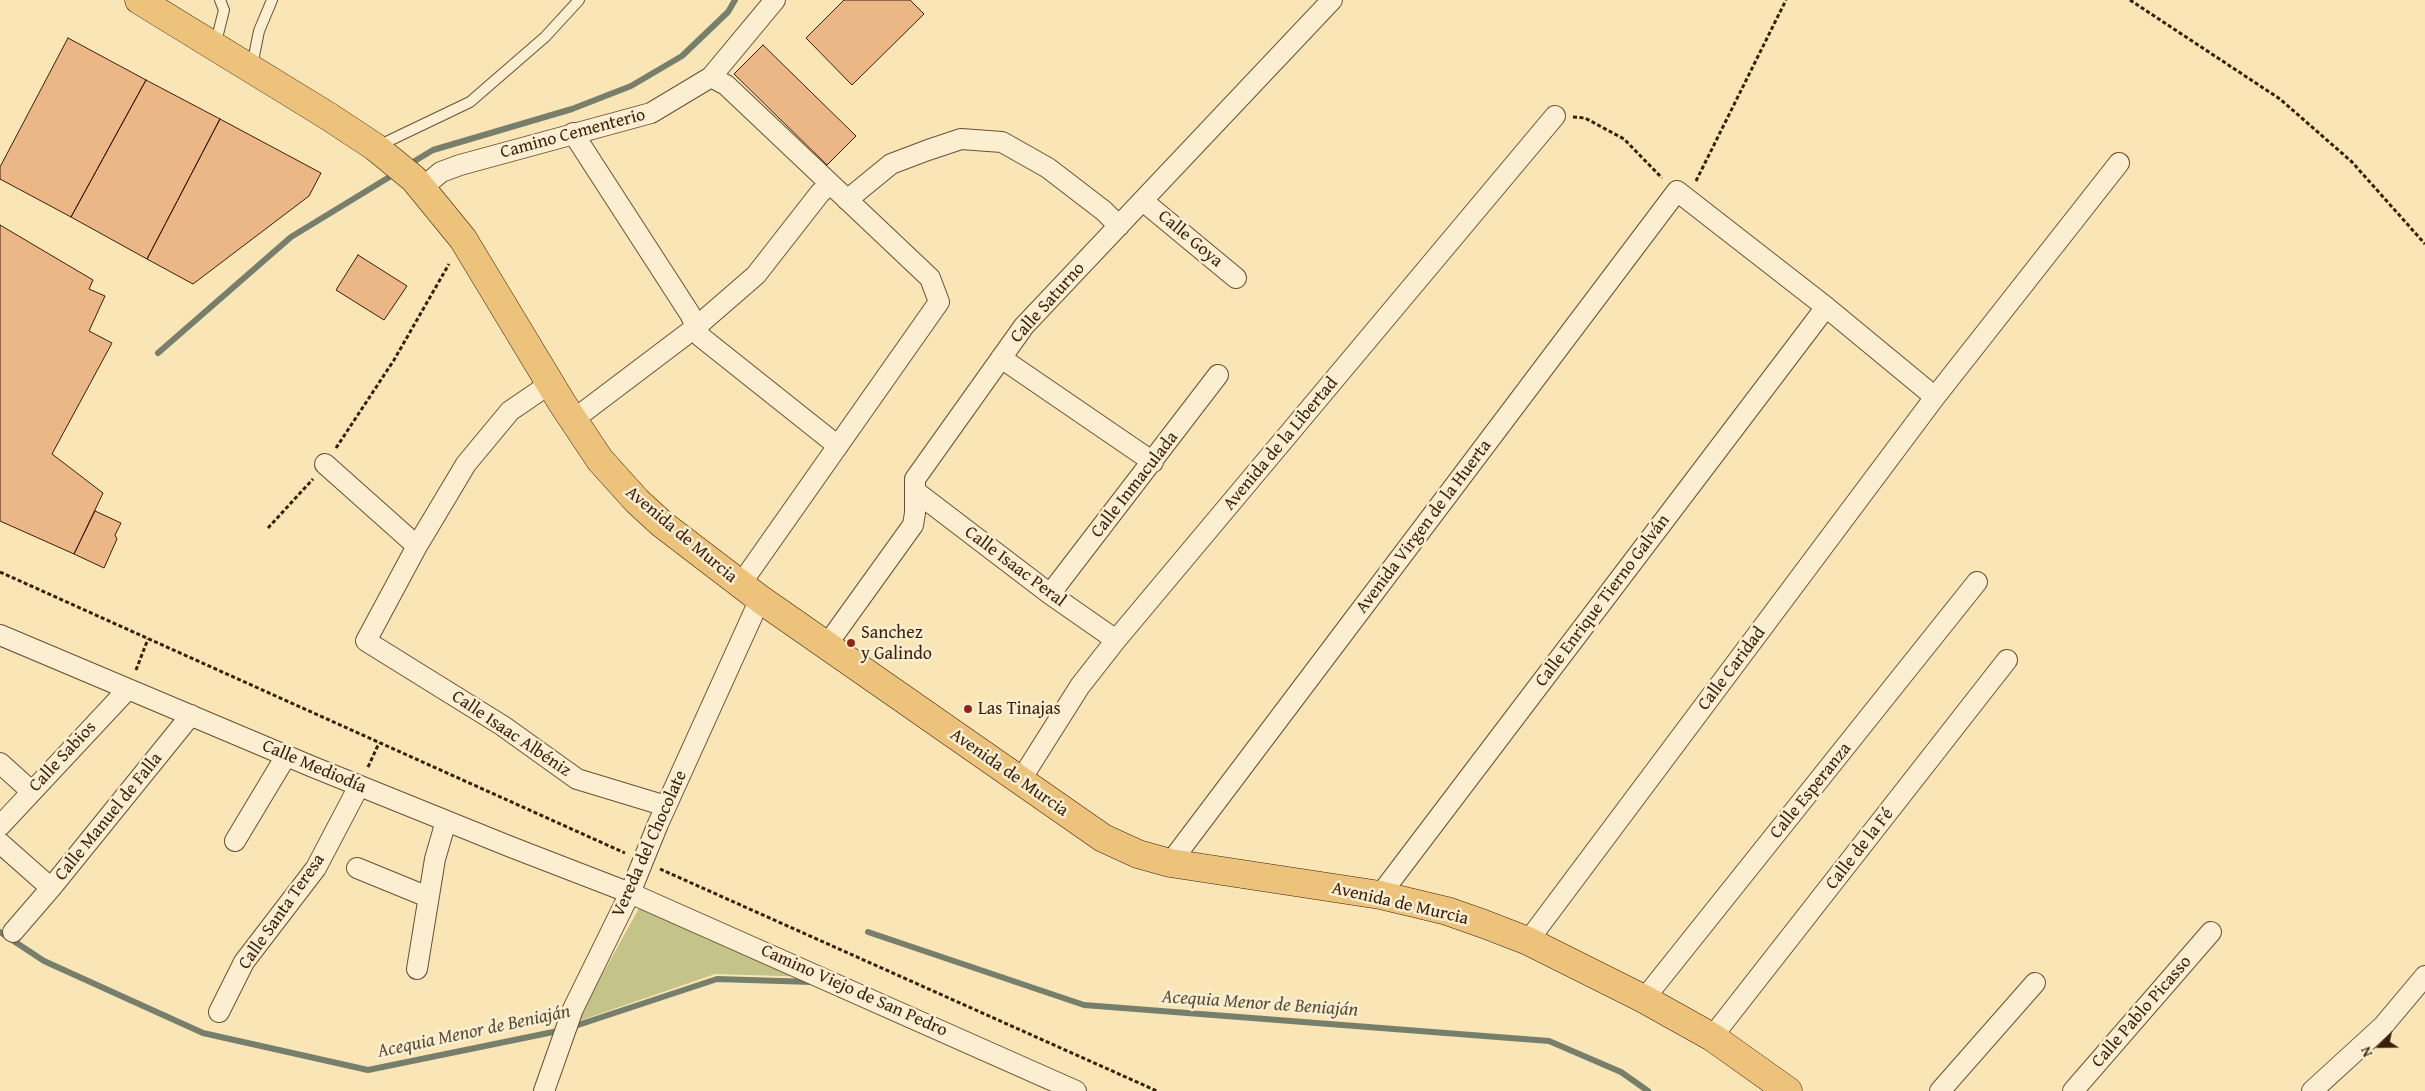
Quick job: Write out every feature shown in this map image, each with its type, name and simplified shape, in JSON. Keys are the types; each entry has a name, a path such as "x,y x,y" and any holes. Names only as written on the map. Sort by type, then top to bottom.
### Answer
{"main road":[{"name":"Avenida de Murcia","path":"139,0 380,151 418,183 463,239 573,420 600,460 637,501 662,524 750,592 1020,781 1119,846 1170,863 1380,896 1447,911 1528,941 1644,999 1712,1037 1788,1091"}],"street":[{"name":"Camino Cementerio","path":"418,183 441,172 573,133 651,113 711,77 775,0"},
{"name":"Calle Saturno","path":"826,646 913,525 916,479 1024,326 1332,0"},
{"path":"711,77 726,85 847,200 891,164 928,150 960,139 1002,142 1048,168 1104,211 1119,226"},
{"name":"Avenida de la Libertad","path":"1020,781 1080,686 1116,640 1555,116"},
{"path":"573,133 690,314 701,337 838,446"},
{"name":"Calle Caridad","path":"1528,941 1935,397 2120,163"},
{"path":"573,420 696,328 756,274 820,193 830,184"},
{"path":"1682,196 1826,307 1935,397"},
{"name":"Avenida Virgen de la Huerta","path":"1170,863 1682,196"},
{"name":"Vereda del Chocolate","path":"544,1091 573,1008 630,893 750,592 838,446 939,302 930,278 847,200"},
{"name":"Calle Goya","path":"1144,201 1236,278"},
{"name":"Calle Enrique Tierno Galván","path":"1380,896 1826,307"},
{"path":"1001,358 1153,462"},
{"name":"Calle Inmaculada","path":"1050,594 1218,375"},
{"path":"326,464 417,546 466,464 510,411 551,383"},
{"name":"Calle Isaac Peral","path":"915,492 1050,594 1116,640"},
{"name":"Calle Isaac Albéniz","path":"417,546 366,641 503,726 577,778 666,806"},
{"name":"Calle Esperanza","path":"1644,999 1977,582"},
{"name":"Calle Mediodía","path":"0,635 286,756 630,893"},
{"name":"Calle de la Fé","path":"1712,1037 2007,660"},
{"name":"Calle Sabios","path":"0,826 128,689"},
{"name":"Calle Manuel de Falla","path":"0,843 51,888 191,715"},
{"path":"235,841 286,756"},
{"path":"0,763 31,791"},
{"name":"Calle Santa Teresa","path":"219,1012 244,962 316,868 360,786"},
{"path":"417,969 435,859 446,821"},
{"path":"357,868 428,897"},
{"path":"13,932 51,888"},
{"name":"Camino Viejo de San Pedro","path":"630,893 1076,1091"},
{"name":"Calle Pablo Picasso","path":"2073,1091 2211,932"},
{"path":"2312,1091 2383,1026 2425,976"},
{"path":"1940,1091 2035,983"}],"lane":[{"path":"215,47 224,10 220,0"},
{"path":"252,70 259,31 272,0"},
{"path":"380,151 470,102 545,37 579,0"}],"path":[{"path":"1555,116 1585,118 1624,139 1682,196 1786,0"},
{"path":"2130,0 2280,99 2352,162 2425,244"},
{"path":"268,528 326,464 394,360 463,239"},
{"path":"0,572 1157,1091"},
{"path":"128,689 148,638"},
{"path":"360,786 379,743"}],"shaded area":[{"path":"643,901 814,977 715,974 576,1022"}],"building":[{"path":"844,0 910,0 924,14 852,85 806,38"},
{"path":"68,38 146,80 71,217 0,179 0,167"},
{"path":"763,45 856,136 827,165 734,74"},
{"path":"146,80 220,119 147,259 71,217"},
{"path":"220,119 321,173 309,196 193,284 147,259"},
{"path":"0,225 93,280 89,289 105,296 89,331 112,343 52,454 103,493 74,554 0,521"},
{"path":"358,255 407,286 384,320 336,290"},
{"path":"95,511 121,523 115,535 117,539 104,568 74,554"}],"waterway":[{"path":"408,165 433,150 572,109 631,86 682,56 728,12 735,0"},
{"path":"158,353 291,237 396,173"},
{"name":"Acequia Menor de Beniaján","path":"0,932 44,961 203,1033 368,1070 563,1030"},
{"name":"Acequia Menor de Beniaján","path":"868,932 1084,1005 1549,1041 1621,1072 1648,1091"},
{"name":"Acequia Menor de Beniaján","path":"572,1027 717,979 812,982"}],"place":[{"name":"Sanchez y Galindo","path":"851,643"},
{"name":"Las Tinajas","path":"968,709"}]}
